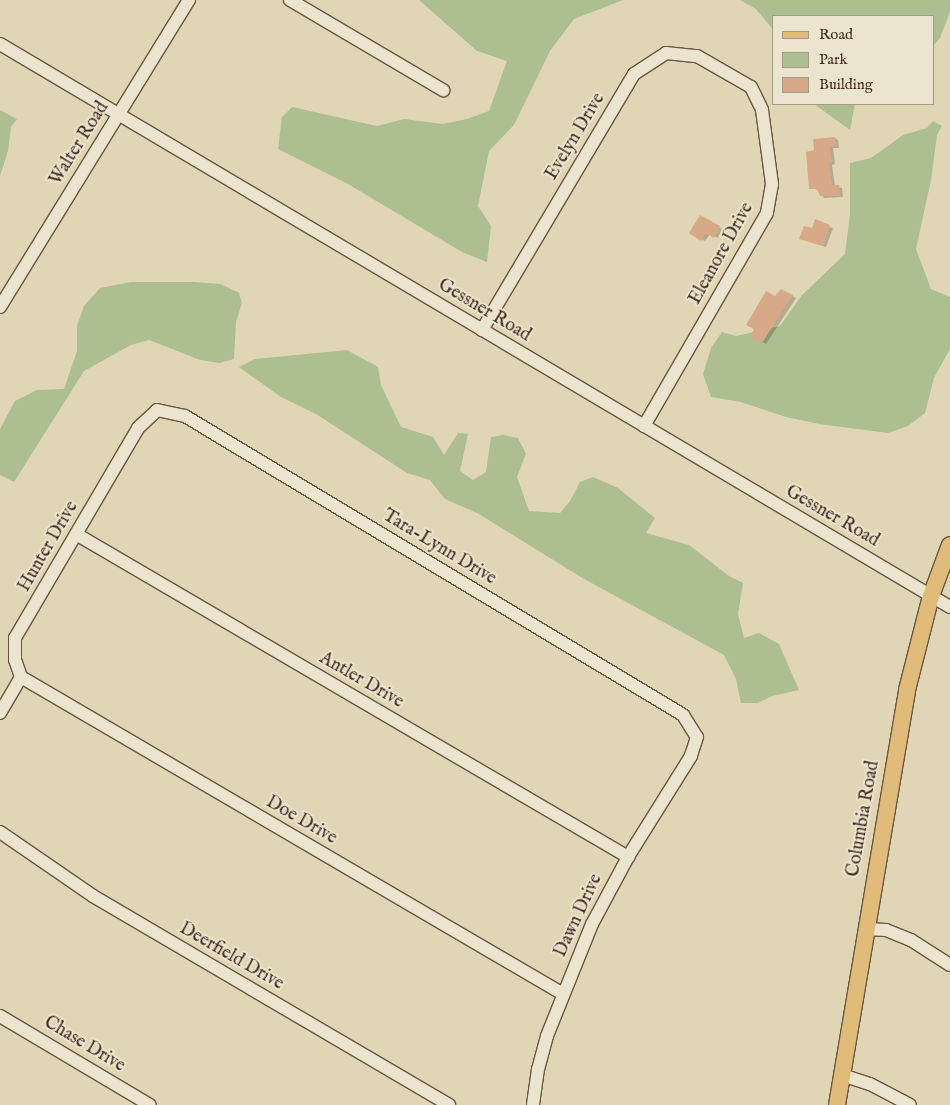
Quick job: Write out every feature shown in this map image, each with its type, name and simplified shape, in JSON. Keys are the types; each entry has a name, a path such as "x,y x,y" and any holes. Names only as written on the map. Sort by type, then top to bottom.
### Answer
{"main road":[{"name":"Columbia Road","path":"837,1105 865,929 907,690 931,596 950,545"}],"street":[{"name":"Walter Road","path":"0,307 189,0"},
{"path":"290,0 443,90"},
{"name":"Gessner Road","path":"0,44 950,607"},
{"name":"Evelyn Drive","path":"482,330 634,74 666,53 697,56 750,87"},
{"name":"Eleanore Drive","path":"644,426 767,213 772,184 762,110 750,87"},
{"name":"Tara-Lynn Drive","path":"138,428 157,410 185,416 683,715 697,738 691,756"},
{"name":"Hunter Drive","path":"21,677 15,660 15,638 138,428"},
{"name":"Antler Drive","path":"76,534 628,857"},
{"path":"0,713 21,677"},
{"name":"Doe Drive","path":"21,677 563,994"},
{"name":"Dawn Drive","path":"533,1105 538,1069 547,1036 592,924 628,857 691,756"},
{"name":"Deerfield Drive","path":"0,832 93,896 449,1105"},
{"path":"865,929 886,930 911,940 950,965"},
{"name":"Chase Drive","path":"0,1016 150,1105"},
{"path":"842,1075 870,1084 910,1105"}],"green space":[{"path":"419,0 623,0 574,19 550,51 514,125 489,151 478,206 491,226 487,262 462,252 348,184 278,149 282,117 292,107 377,126 404,119 443,124 467,119 489,111 507,61 477,51"},
{"path":"740,0 950,0 950,12 940,38 935,44 935,15 772,15 772,29 756,9"},
{"path":"815,105 855,105 850,130"},
{"path":"0,110 17,119 11,127 8,151 0,176"},
{"path":"933,121 942,126 937,135 931,180 916,249 931,289 950,297 950,349 934,378 925,413 908,426 888,433 819,424 786,417 741,402 711,397 703,374 711,348 722,332 736,336 780,326 802,295 845,254 850,214 850,163 871,158 903,135 927,128"},
{"path":"131,282 221,284 239,293 242,303 236,322 234,359 220,363 200,360 149,340 131,345 84,371 14,482 0,475 0,429 15,401 37,390 64,389 77,351 77,326 84,306 100,288"},
{"path":"347,350 378,367 381,385 401,427 433,437 444,455 458,433 468,434 460,471 473,480 486,472 491,437 503,435 518,438 526,454 517,477 529,511 560,513 570,501 580,482 593,477 618,488 655,518 646,533 689,545 729,576 743,583 738,614 744,638 759,633 779,644 799,690 772,696 758,703 741,703 736,679 724,655 584,579 479,514 445,499 430,480 407,473 316,414 281,397 239,367 255,359"}],"building":[{"path":"835,137 836,146 830,147 832,163 829,163 832,185 839,185 840,196 820,196 817,189 809,189 806,152 814,150 813,139"},
{"path":"700,215 720,226 714,238 706,233 701,241 689,233"},
{"path":"815,219 830,225 823,246 799,239 804,226 812,228"},
{"path":"781,289 793,295 762,343 750,337 754,329 746,325 766,291 775,296"}]}
